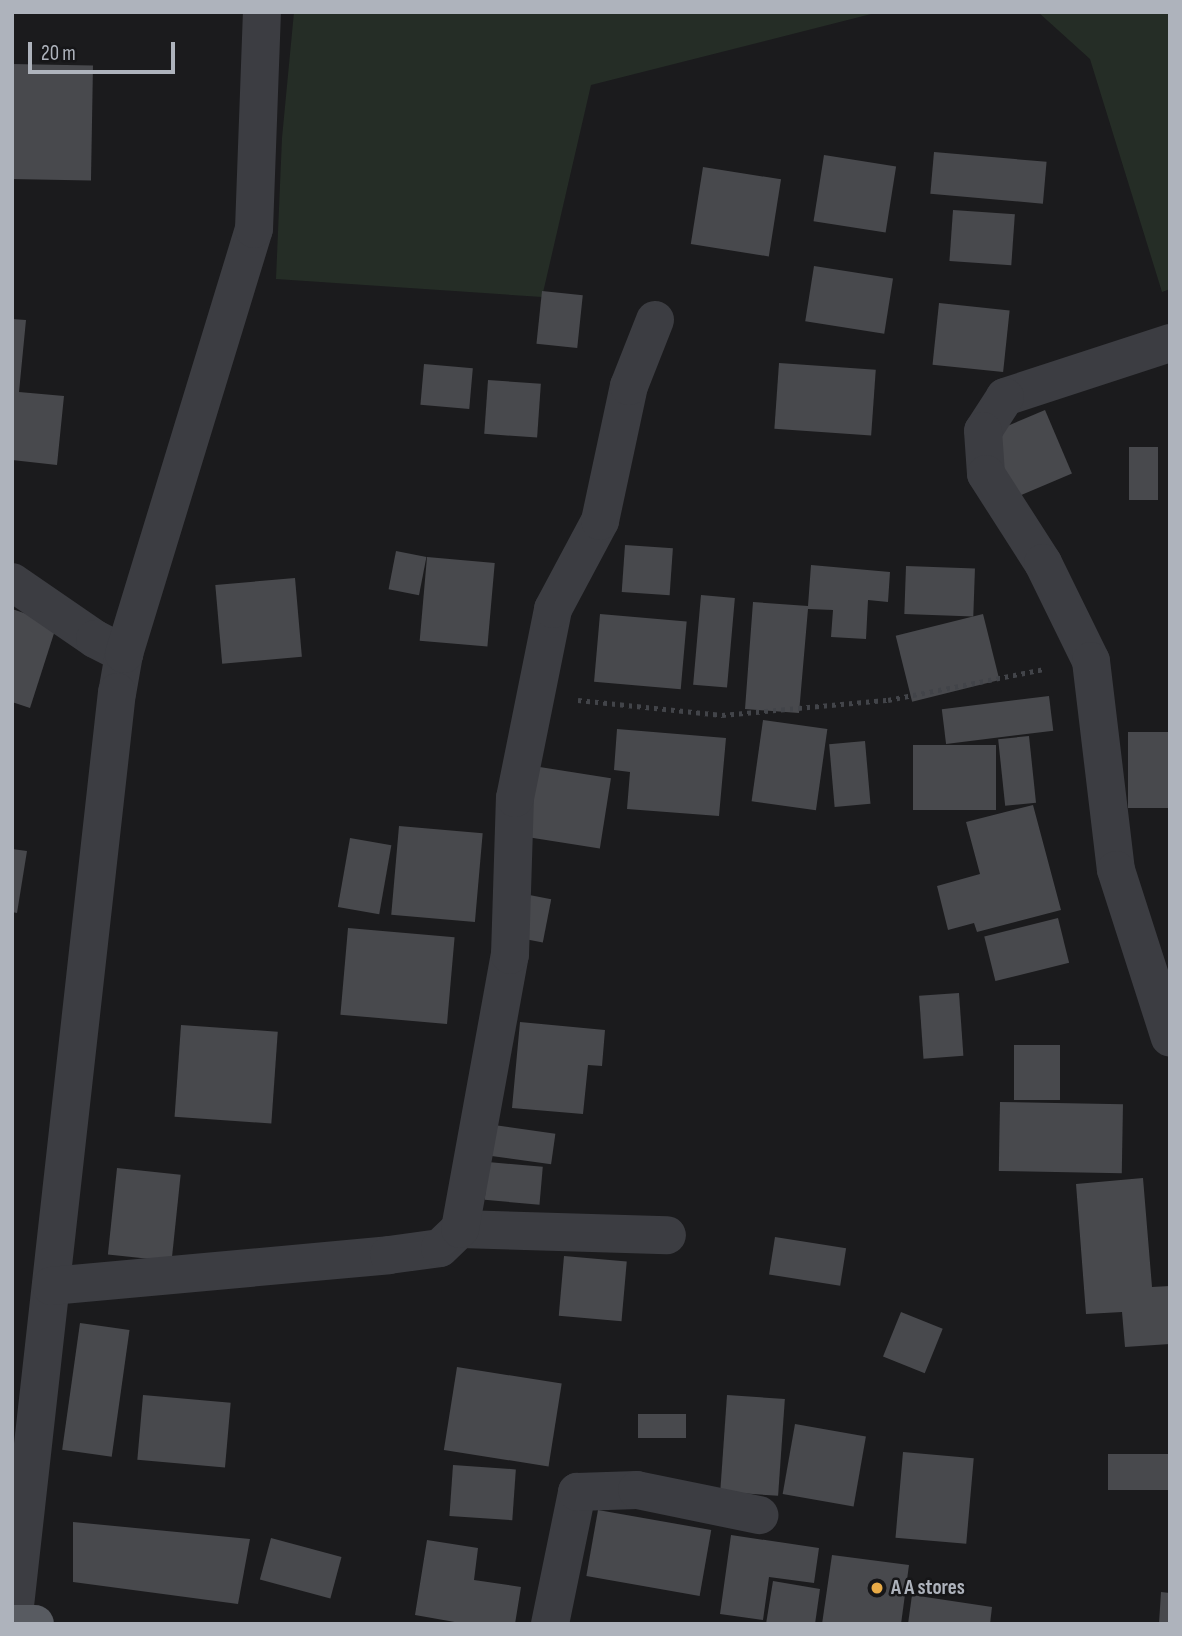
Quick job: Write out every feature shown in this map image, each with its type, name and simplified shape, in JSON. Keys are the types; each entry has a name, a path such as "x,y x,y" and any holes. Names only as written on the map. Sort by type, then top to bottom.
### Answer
{"main road":[{"path":"13,1624 35,1624"}],"street":[{"path":"13,1624 117,692 124,654 254,229 262,12"},
{"path":"51,1286 440,1248 460,1229 510,955 515,798 553,609 600,521 629,386 654,320"},
{"path":"1170,343 1005,397 983,431 986,474 1043,564 1091,661 1115,870 1170,1038"},
{"path":"12,582 95,639 124,654"},
{"path":"460,1229 667,1235"},
{"path":"550,1624 577,1492 637,1490 759,1515"}],"path":[{"path":"536,696 722,715 888,700 1091,661"}],"shaded area":[{"path":"294,12 879,12 591,85 542,297 276,279 282,138"},
{"path":"1038,12 1170,12 1170,289 1162,292 1090,59"}],"building":[{"path":"12,64 93,65 91,180 12,179"},
{"path":"934,152 1047,162 1043,204 930,194"},
{"path":"824,155 896,166 886,233 814,221"},
{"path":"703,167 781,179 769,256 691,244"},
{"path":"953,210 1015,214 1011,265 949,261"},
{"path":"814,266 893,279 884,334 805,321"},
{"path":"542,291 583,295 577,348 536,344"},
{"path":"939,303 1010,310 1003,372 933,365"},
{"path":"12,319 26,320 19,392 64,396 57,465 12,460"},
{"path":"779,363 876,370 871,436 774,429"},
{"path":"424,364 473,368 469,409 420,405"},
{"path":"488,380 541,384 537,438 484,434"},
{"path":"1045,410 1072,474 1011,499 984,436"},
{"path":"1129,447 1158,447 1158,500 1129,500"},
{"path":"625,545 673,548 670,595 622,592"},
{"path":"396,551 426,557 419,595 389,589"},
{"path":"427,557 495,563 487,647 420,641"},
{"path":"811,565 890,572 888,602 868,600 866,639 831,637 833,610 808,609 799,713 745,709 753,602 808,606"},
{"path":"906,566 975,568 973,616 904,614"},
{"path":"295,578 302,657 222,664 215,585"},
{"path":"701,595 735,598 727,688 693,685"},
{"path":"12,609 57,624 30,708 12,702"},
{"path":"600,614 687,622 681,689 594,682"},
{"path":"983,614 999,680 912,702 896,636"},
{"path":"1049,696 1053,731 946,744 942,709"},
{"path":"763,720 827,729 816,810 752,801"},
{"path":"617,729 726,738 719,816 627,809 630,772 614,770"},
{"path":"1128,732 1170,732 1170,808 1128,808"},
{"path":"1029,736 1036,803 1005,806 998,739"},
{"path":"865,741 870,804 835,807 829,744"},
{"path":"913,745 996,745 996,810 913,810"},
{"path":"527,765 611,778 600,848 516,835"},
{"path":"1033,805 1061,910 977,932 974,923 948,930 937,886 980,874 966,822"},
{"path":"399,826 483,833 475,922 391,915"},
{"path":"350,838 391,845 379,914 338,907"},
{"path":"12,849 27,851 17,913 12,912"},
{"path":"509,891 551,899 543,942 501,934"},
{"path":"1058,918 1069,963 995,981 984,936"},
{"path":"348,928 455,937 447,1024 340,1015"},
{"path":"959,993 963,1056 923,1059 919,996"},
{"path":"520,1022 605,1030 602,1066 588,1065 583,1114 512,1108"},
{"path":"181,1025 278,1032 271,1124 175,1117"},
{"path":"1014,1045 1060,1045 1060,1100 1014,1100"},
{"path":"1000,1102 1123,1104 1122,1173 999,1171"},
{"path":"494,1125 555,1134 551,1164 490,1156"},
{"path":"488,1162 543,1167 539,1205 485,1200"},
{"path":"117,1168 181,1175 172,1261 108,1255"},
{"path":"1143,1178 1152,1287 1170,1286 1170,1344 1125,1347 1122,1312 1086,1314 1076,1184"},
{"path":"775,1237 846,1248 840,1286 769,1275"},
{"path":"564,1256 627,1261 622,1321 559,1316"},
{"path":"901,1312 943,1329 925,1373 883,1357"},
{"path":"80,1323 130,1330 112,1457 62,1450"},
{"path":"457,1367 562,1384 549,1467 444,1450"},
{"path":"143,1395 231,1403 225,1467 137,1460"},
{"path":"727,1395 785,1399 778,1496 720,1492"},
{"path":"638,1414 686,1414 686,1438 638,1438"},
{"path":"795,1424 866,1437 854,1506 783,1494"},
{"path":"903,1452 974,1458 966,1544 896,1538"},
{"path":"1108,1454 1170,1454 1170,1490 1108,1490"},
{"path":"453,1465 516,1469 512,1520 449,1516"},
{"path":"598,1510 711,1530 700,1596 586,1576"},
{"path":"73,1522 250,1539 238,1604 73,1582"},
{"path":"731,1535 819,1548 814,1583 769,1577 763,1620 720,1614"},
{"path":"271,1538 342,1557 330,1598 260,1580"},
{"path":"427,1540 478,1548 474,1580 521,1587 515,1624 466,1624 415,1615"},
{"path":"832,1555 909,1565 901,1624 822,1624"},
{"path":"773,1581 820,1589 815,1624 766,1624"},
{"path":"1161,1592 1170,1593 1170,1624 1159,1624"},
{"path":"912,1595 992,1607 990,1624 908,1624"}],"place":[{"name":"A A stores","path":"877,1588"}]}
